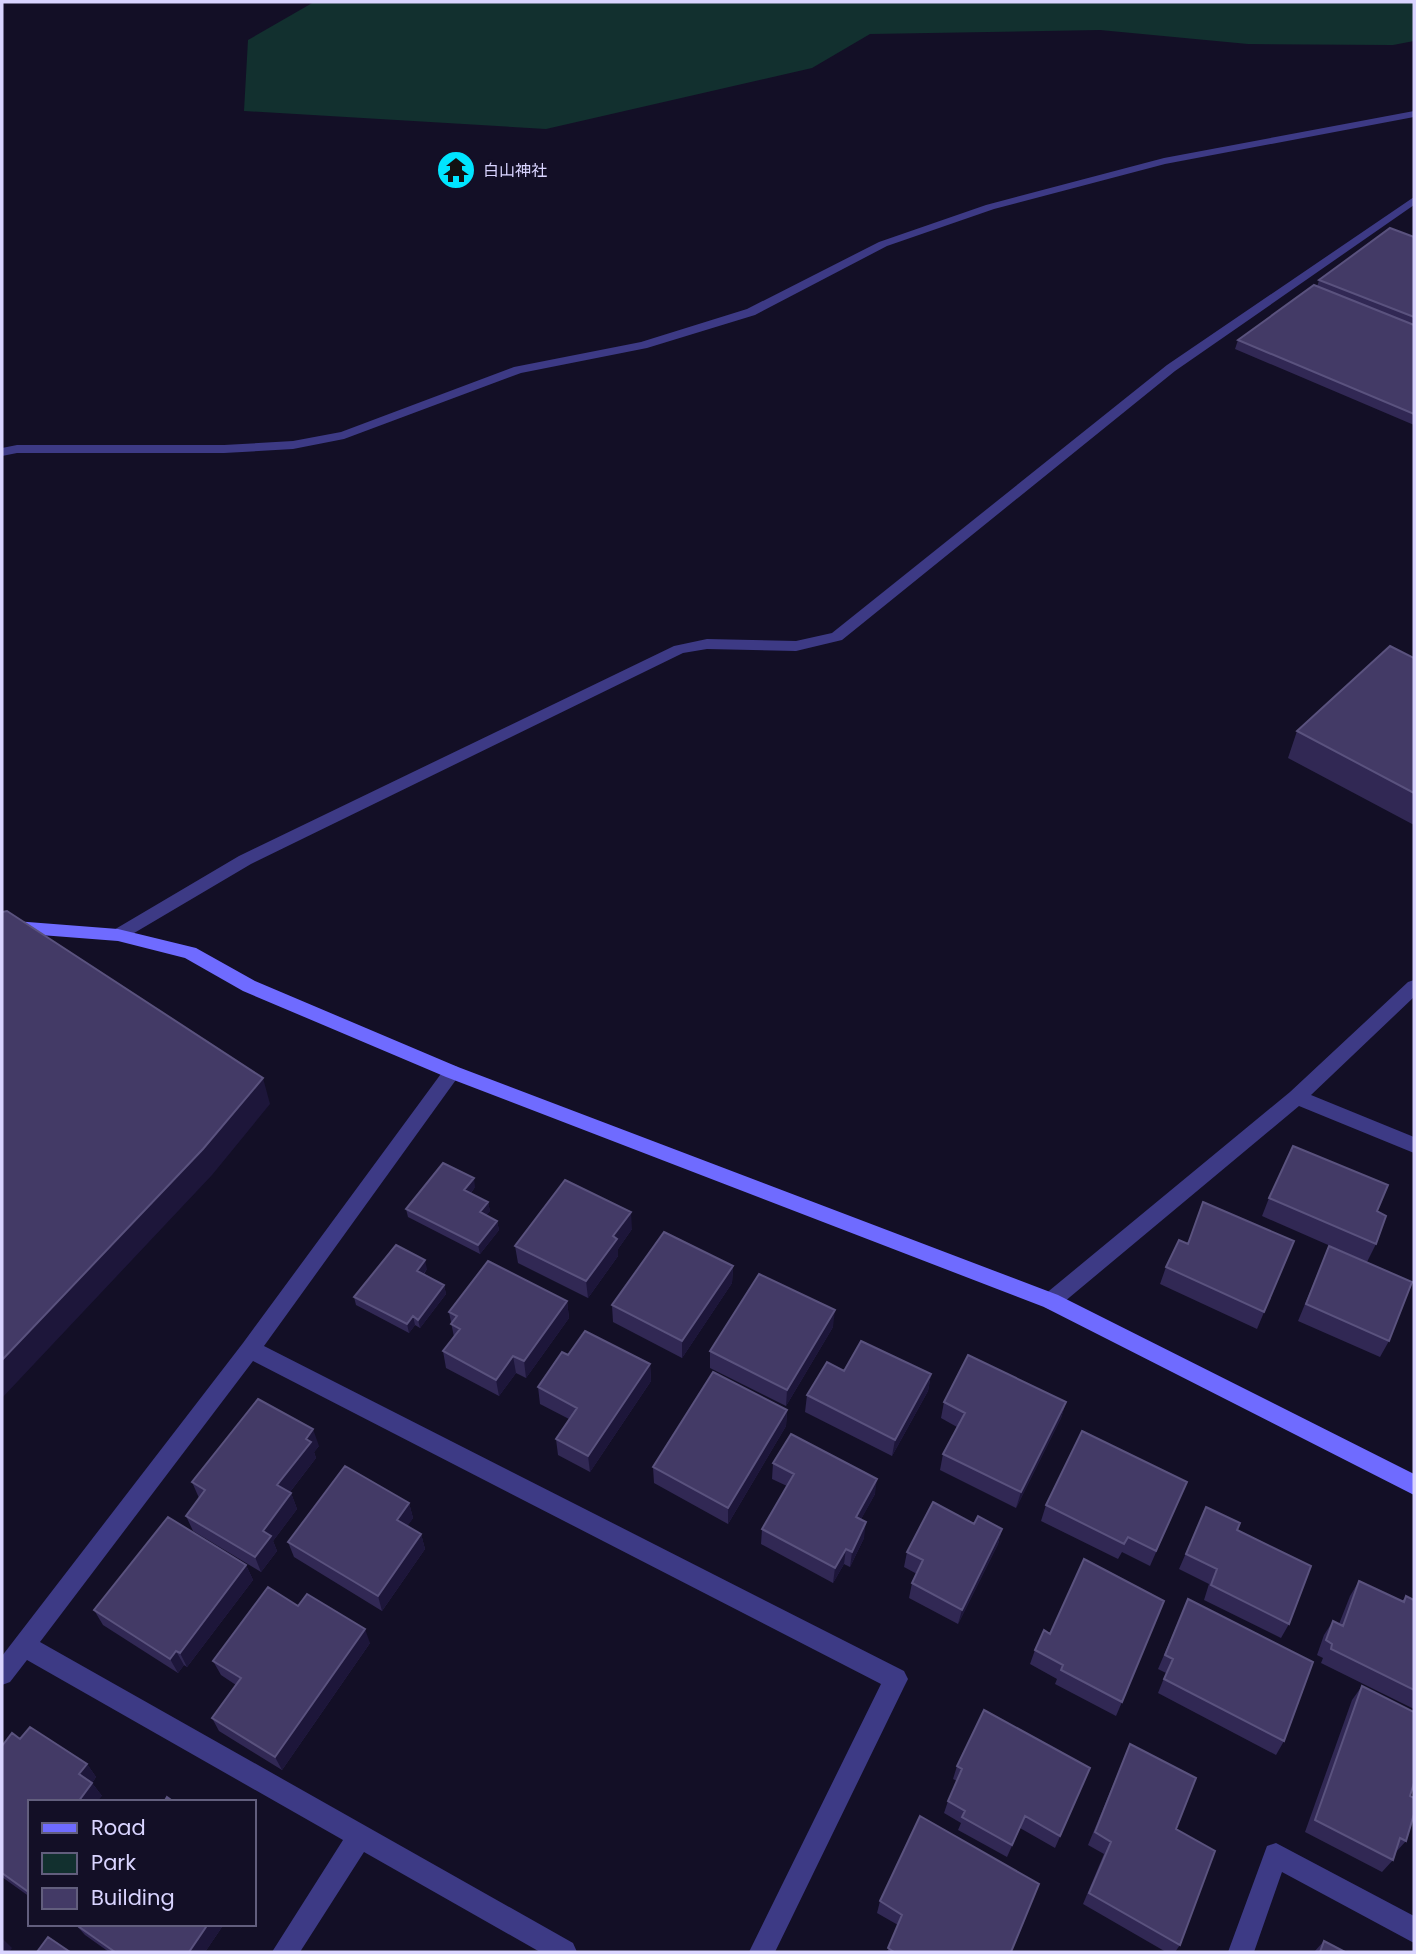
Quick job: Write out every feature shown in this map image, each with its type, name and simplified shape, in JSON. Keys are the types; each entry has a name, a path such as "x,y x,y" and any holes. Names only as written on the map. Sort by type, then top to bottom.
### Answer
{"street":[{"path":"2,453 16,449 238,449 293,445 344,435 518,370 643,345 751,312 883,244 990,207 1164,161 1414,114"},
{"path":"118,935 245,860 679,649 707,644 796,646 836,637 1171,368 1414,200"},
{"path":"2,926 118,935 190,953 249,986 452,1072 1051,1301 1414,1485"},
{"path":"1051,1301 1297,1097 1414,987"},
{"path":"2,1674 250,1349 452,1072"},
{"path":"1297,1097 1414,1146"},
{"path":"250,1349 896,1679 762,1952"},
{"path":"25,1646 564,1952"},
{"path":"285,1952 359,1837"},
{"path":"1241,1952 1276,1855 1414,1930"}],"green space":[{"path":"314,2 1414,2 1414,41 1393,45 1248,44 1100,30 870,34 812,68 546,129 244,111 248,40"}],"building":[{"path":"1390,228 1414,237 1414,317 1319,280"},
{"path":"1314,285 1414,325 1414,414 1238,340"},
{"path":"1390,646 1414,658 1414,793 1297,731"},
{"path":"7,911 263,1078 203,1149 2,1360 2,912"},
{"path":"1293,1146 1388,1185 1377,1211 1386,1216 1376,1244 1269,1198"},
{"path":"443,1163 474,1178 464,1190 488,1202 480,1212 497,1221 478,1245 406,1209"},
{"path":"565,1180 631,1212 613,1236 617,1239 586,1281 515,1246"},
{"path":"1203,1202 1294,1241 1264,1312 1166,1267 1179,1240 1188,1244"},
{"path":"664,1232 733,1266 682,1341 612,1305"},
{"path":"396,1245 425,1260 417,1271 444,1285 418,1320 413,1316 407,1324 354,1297"},
{"path":"1329,1246 1412,1282 1389,1341 1306,1304"},
{"path":"488,1261 567,1301 524,1361 513,1356 496,1380 443,1351 460,1329 451,1324 457,1316 449,1312"},
{"path":"759,1274 835,1310 787,1390 710,1351"},
{"path":"585,1331 650,1364 588,1456 556,1439 577,1408 538,1387 562,1352 568,1355"},
{"path":"861,1341 931,1374 895,1440 807,1395 827,1362 844,1371"},
{"path":"968,1355 1066,1402 1021,1492 943,1454 965,1413 944,1402"},
{"path":"713,1372 787,1410 728,1508 653,1467"},
{"path":"258,1399 313,1429 306,1439 311,1442 277,1485 291,1493 263,1531 271,1536 255,1557 186,1516 205,1490 192,1482"},
{"path":"1082,1431 1187,1482 1156,1551 1128,1537 1124,1544 1046,1505"},
{"path":"791,1434 877,1479 856,1517 866,1522 852,1552 846,1549 835,1568 762,1529 794,1474 773,1463"},
{"path":"345,1466 409,1503 397,1520 421,1534 378,1596 288,1542"},
{"path":"933,1502 974,1524 978,1516 1002,1529 962,1610 912,1583 923,1560 907,1552"},
{"path":"1206,1507 1240,1523 1237,1530 1311,1566 1289,1624 1211,1585 1217,1569 1186,1554"},
{"path":"168,1517 246,1565 180,1653 176,1651 170,1659 94,1610"},
{"path":"1084,1559 1164,1601 1122,1702 1061,1670 1063,1665 1035,1650 1044,1630 1050,1634"},
{"path":"1359,1581 1404,1602 1406,1596 1414,1600 1414,1690 1331,1649 1332,1644 1326,1640 1333,1621 1343,1626"},
{"path":"268,1587 298,1606 307,1594 365,1629 275,1757 212,1718 241,1678 213,1661"},
{"path":"1188,1599 1313,1662 1284,1741 1164,1679 1173,1659 1165,1655"},
{"path":"1362,1686 1414,1712 1414,1783 1410,1796 1414,1798 1414,1814 1406,1841 1400,1838 1393,1860 1315,1820"},
{"path":"984,1710 1090,1768 1060,1836 1025,1816 1012,1845 962,1817 965,1811 948,1801 962,1769 957,1766"},
{"path":"30,1727 87,1764 79,1774 92,1783 79,1800 28,1800 28,1892 2,1873 2,1746 12,1733 20,1739"},
{"path":"1130,1744 1196,1778 1176,1829 1215,1851 1180,1945 1089,1893 1111,1842 1095,1832"},
{"path":"920,1816 1039,1884 1011,1952 894,1952 888,1948 902,1915 880,1901"},
{"path":"78,1926 207,1926 189,1952 115,1952"},
{"path":"48,1937 70,1952 37,1952"},
{"path":"1324,1941 1345,1952 1320,1952"}],"place":[{"name":"白山神社","path":"456,170"}]}
